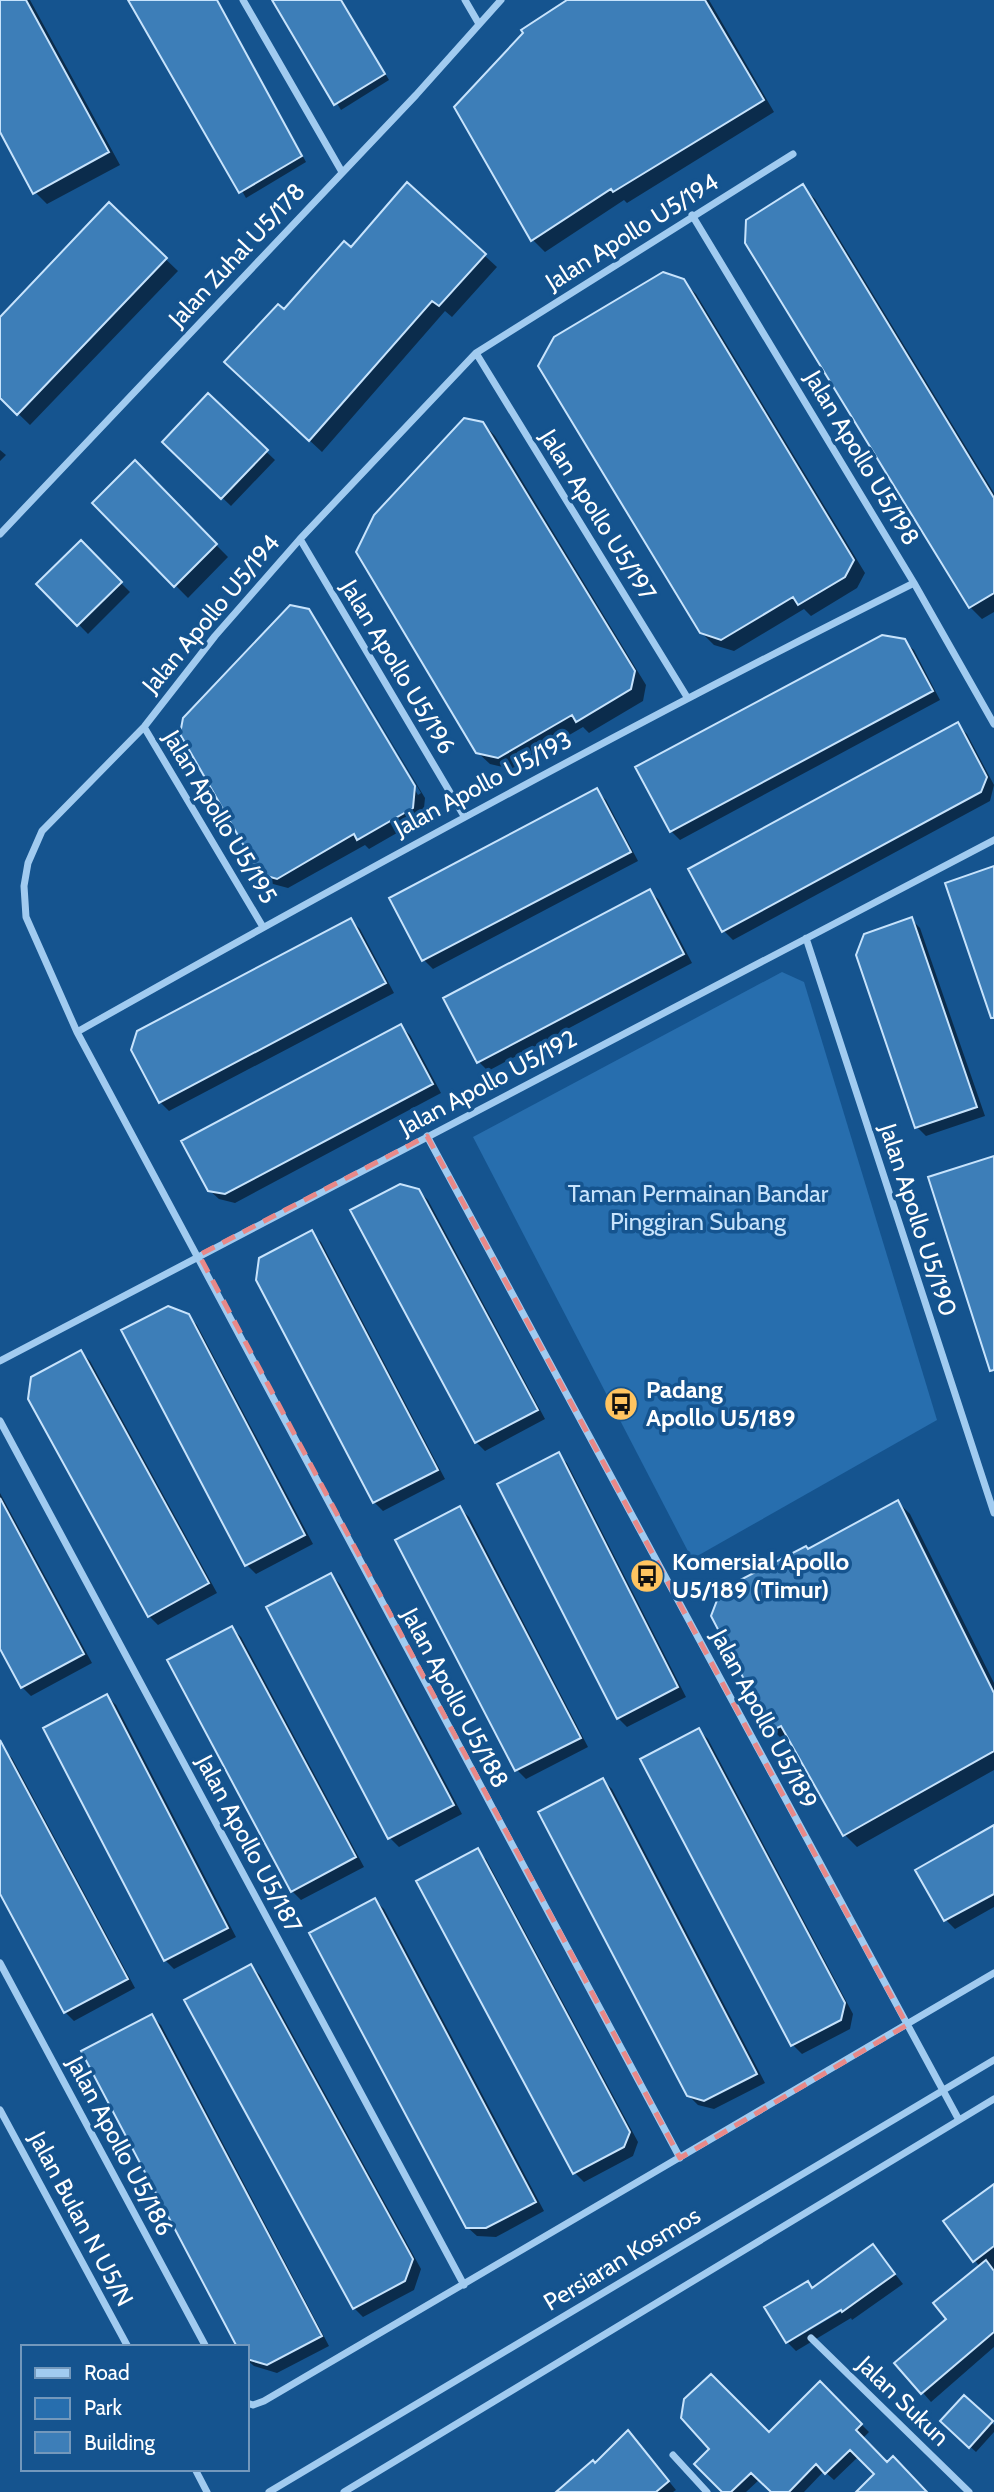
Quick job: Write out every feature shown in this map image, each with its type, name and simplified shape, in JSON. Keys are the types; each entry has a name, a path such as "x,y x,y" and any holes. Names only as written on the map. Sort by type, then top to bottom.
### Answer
{"street":[{"path":"243,0 342,172"},
{"path":"465,0 478,24"},
{"name":"Jalan Zuhal U5/178","path":"0,534 342,172 500,0"},
{"name":"Jalan Apollo U5/194","path":"199,1255 77,1032 26,917 24,886 28,863 42,831 144,727 215,636 300,539 476,353 793,154"},
{"name":"Jalan Apollo U5/198","path":"692,215 915,583 994,724"},
{"name":"Jalan Apollo U5/197","path":"476,353 687,697"},
{"name":"Jalan Apollo U5/196","path":"300,539 464,816"},
{"name":"Jalan Apollo U5/193","path":"77,1032 464,816 687,697 915,583"},
{"name":"Jalan Apollo U5/195","path":"144,727 263,927"},
{"name":"Jalan Apollo U5/192","path":"0,1361 994,840"},
{"name":"Jalan Apollo U5/190","path":"806,938 994,1513"},
{"name":"Jalan Apollo U5/189","path":"426,1136 958,2120"},
{"name":"Jalan Apollo U5/188","path":"199,1255 680,2158"},
{"name":"Jalan Apollo U5/187","path":"0,1421 464,2285"},
{"name":"Jalan Apollo U5/186","path":"0,1964 205,2345"},
{"path":"248,2403 253,2405 264,2401 994,1973"},
{"name":"Persiaran Kosmos","path":"269,2492 994,2060"},
{"path":"344,2492 994,2099"},
{"name":"Jalan Bulan N U5/N","path":"0,2110 127,2345"},
{"name":"Jalan Sukun","path":"811,2338 969,2492"},
{"path":"673,2455 707,2492"},
{"path":"196,2471 207,2492"}],"highlighted area":[{"path":"427,1136 907,2025 680,2158 199,1255"}],"green space":[{"name":"Taman Permainan Bandar Pinggiran Subang","path":"782,972 804,982 937,1420 692,1559 473,1137"}],"building":[{"path":"0,0 26,0 109,152 33,194 0,132"},
{"path":"128,0 217,0 302,156 239,193"},
{"path":"272,0 341,0 385,74 334,105"},
{"path":"567,0 705,0 764,100 613,192 611,189 531,241 454,107 523,33 521,30"},
{"path":"407,182 486,254 439,306 432,301 309,441 224,362 278,304 284,309 344,241 351,247"},
{"path":"803,184 994,498 994,593 969,608 745,243 746,220"},
{"path":"109,202 167,258 17,415 0,398 0,317"},
{"path":"663,272 684,279 854,560 845,577 798,605 793,597 721,640 700,633 538,366 554,337"},
{"path":"208,393 268,450 221,499 162,442"},
{"path":"464,418 483,422 635,671 631,689 576,722 572,715 498,758 476,753 356,552 374,515"},
{"path":"135,460 217,544 174,587 92,503"},
{"path":"81,540 122,582 77,626 36,584"},
{"path":"290,605 309,609 415,786 413,808 357,840 354,834 277,879 260,874 180,734 183,718"},
{"path":"882,635 905,639 933,691 670,832 635,767"},
{"path":"958,722 987,777 981,792 722,932 688,869"},
{"path":"597,788 631,852 422,961 389,898"},
{"path":"994,866 994,1018 991,1018 945,883"},
{"path":"650,889 684,954 477,1063 443,998"},
{"path":"912,917 977,1107 915,1128 856,955 864,934"},
{"path":"351,918 386,983 159,1103 131,1050 137,1031"},
{"path":"401,1024 433,1084 225,1194 208,1191 181,1141"},
{"path":"994,1156 994,1370 990,1371 928,1177"},
{"path":"400,1184 419,1189 538,1410 475,1443 350,1210"},
{"path":"312,1230 438,1470 373,1503 256,1280 259,1258"},
{"path":"168,1306 189,1314 305,1535 245,1566 121,1330"},
{"path":"81,1350 209,1583 148,1617 28,1399 31,1377"},
{"path":"559,1452 678,1687 617,1719 497,1484"},
{"path":"0,1498 84,1654 21,1688 0,1649"},
{"path":"898,1500 994,1693 994,1751 843,1836 781,1726 771,1731 711,1616 721,1590 806,1546 808,1549"},
{"path":"460,1506 581,1738 515,1771 395,1540"},
{"path":"331,1573 454,1805 388,1839 266,1607"},
{"path":"232,1626 356,1857 291,1892 167,1660"},
{"path":"107,1694 228,1928 164,1961 43,1728"},
{"path":"699,1728 845,2003 841,2020 791,2046 640,1759"},
{"path":"0,1740 128,1979 64,2013 0,1894"},
{"path":"603,1778 757,2074 704,2101 687,2096 538,1812"},
{"path":"994,1825 994,1894 944,1921 915,1870"},
{"path":"478,1848 630,2132 624,2147 573,2174 416,1881"},
{"path":"375,1898 536,2202 486,2228 466,2228 309,1933"},
{"path":"251,1964 413,2259 405,2281 353,2309 184,2000"},
{"path":"152,2014 322,2336 267,2365 248,2359 248,2345 236,2345 81,2051"},
{"path":"994,2184 994,2246 973,2262 943,2221"},
{"path":"873,2244 895,2274 842,2312 841,2310 786,2343 764,2307 808,2281 812,2288"},
{"path":"986,2260 994,2271 994,2332 921,2394 894,2363 946,2319 933,2303"},
{"path":"711,2374 769,2432 820,2381 862,2424 856,2430 887,2462 893,2456 927,2492 856,2492 874,2474 850,2450 825,2474 816,2464 789,2492 771,2492 751,2473 731,2492 722,2492 694,2464 709,2449 681,2418 684,2399"},
{"path":"964,2395 993,2421 969,2448 940,2421"},
{"path":"628,2430 669,2481 656,2492 556,2492 593,2460 595,2463"}],"place":[{"name":"Padang Apollo U5/189","path":"621,1404"},
{"name":"Komersial Apollo U5/189 (Timur)","path":"647,1576"}]}
